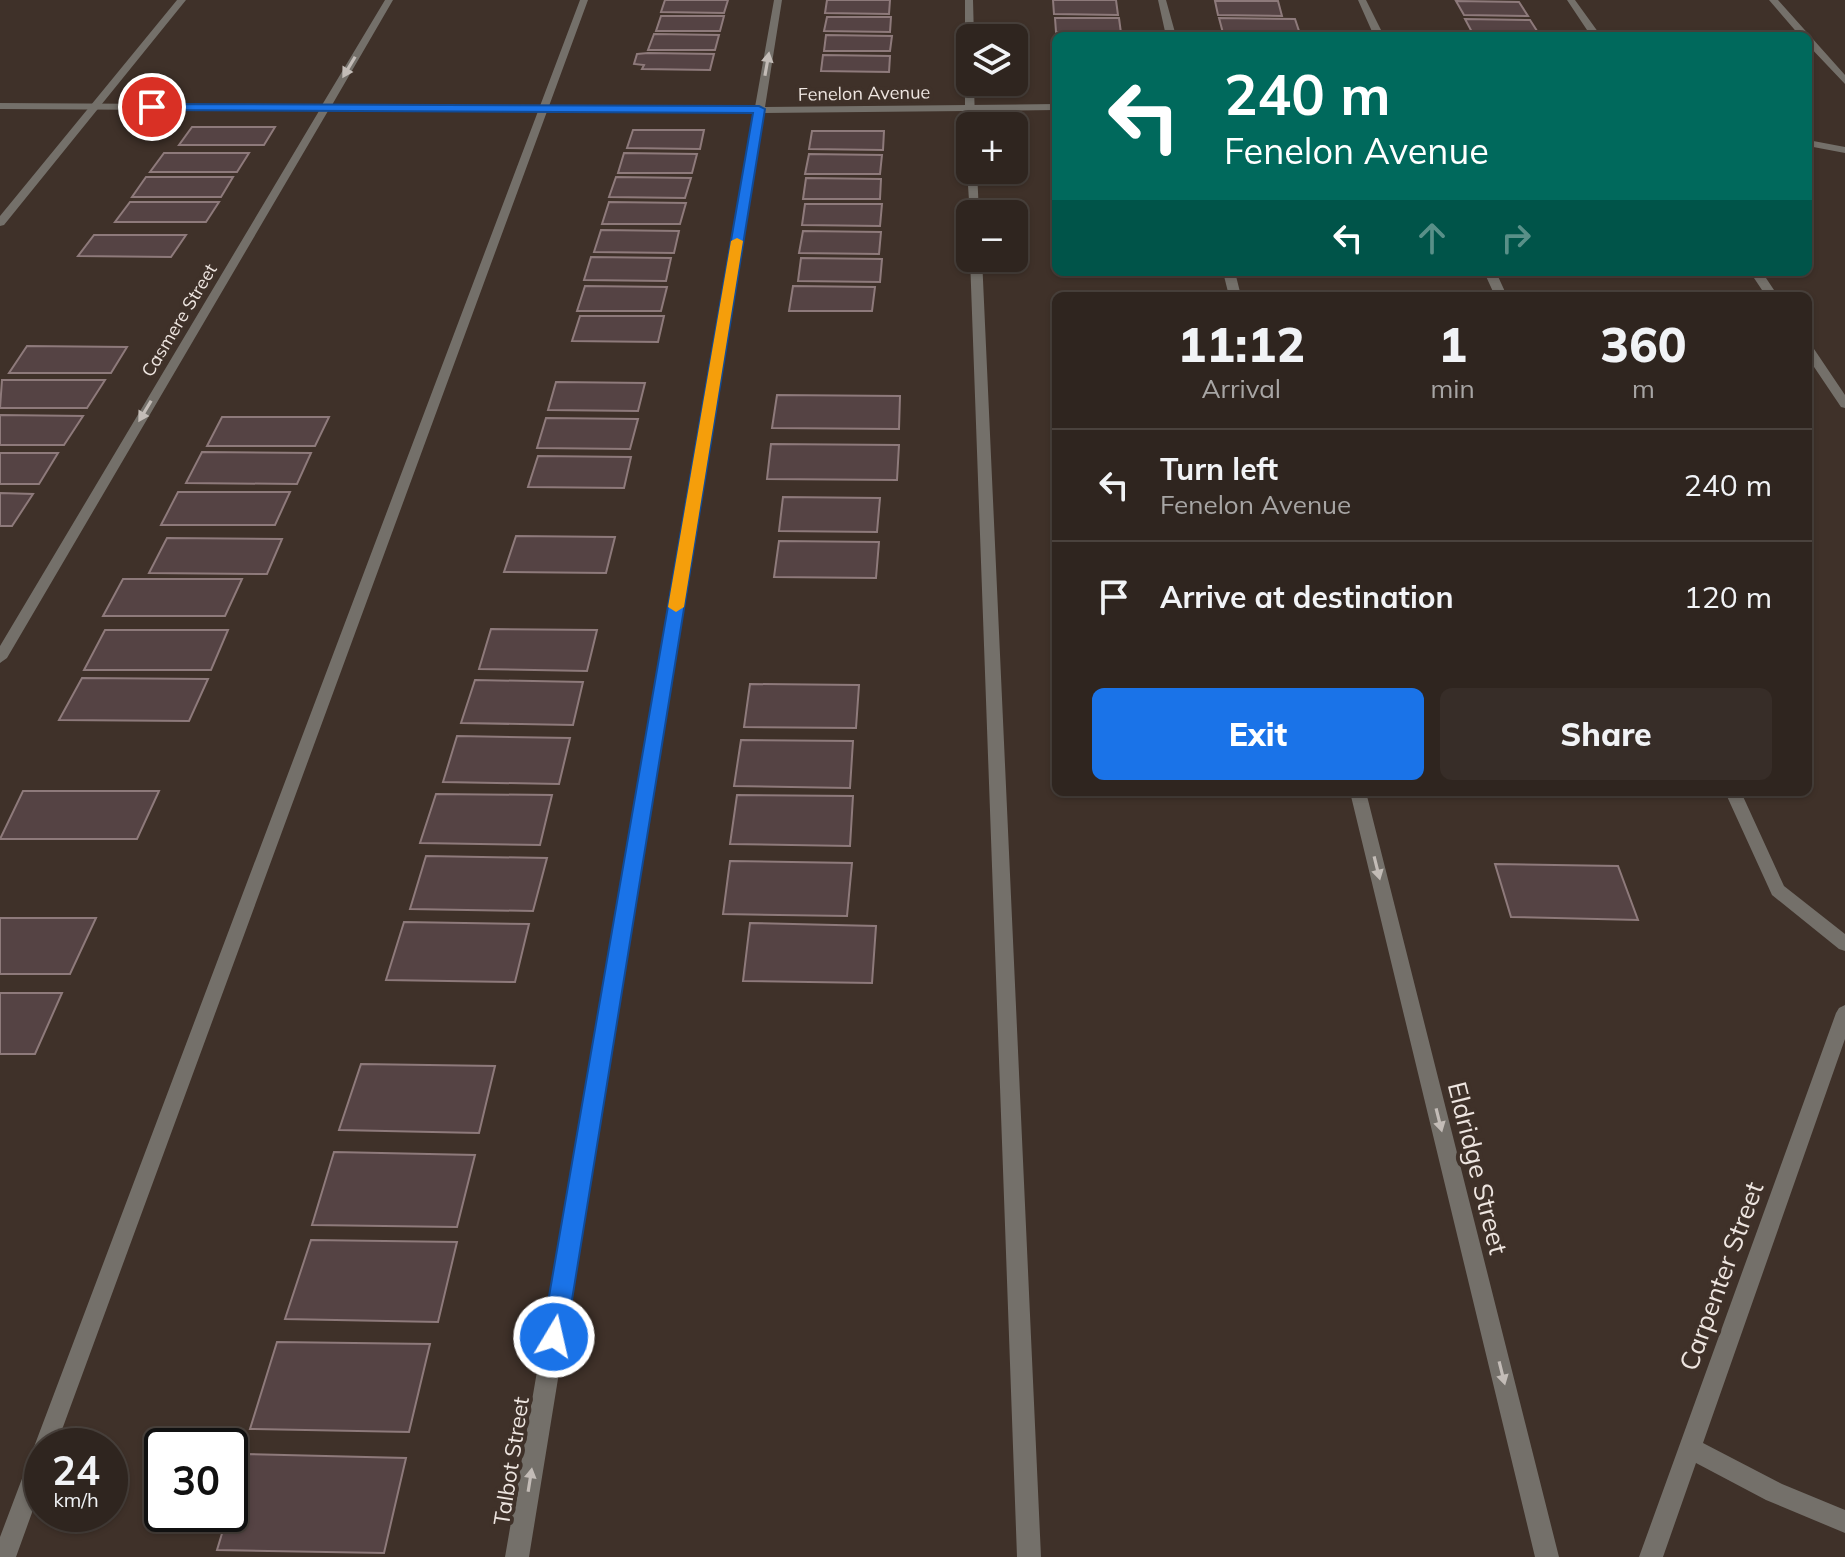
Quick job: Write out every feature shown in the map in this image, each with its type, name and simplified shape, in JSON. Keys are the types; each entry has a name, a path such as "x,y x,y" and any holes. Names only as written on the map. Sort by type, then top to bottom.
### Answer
{"street":[{"path":"0,223 182,0"},
{"name":"Casmere Street","path":"0,658 389,0"},
{"path":"52,1428 584,0"},
{"name":"Talbot Street","path":"517,1557 778,0"},
{"path":"969,0 970,112"},
{"path":"1162,0 1170,32"},
{"path":"1362,0 1377,32"},
{"path":"1571,0 1593,32"},
{"path":"1773,0 1801,32"},
{"path":"1812,45 1845,81"},
{"name":"Fenelon Avenue","path":"0,106 544,109 1052,107"},
{"path":"1812,144 1845,150"},
{"path":"977,272 1029,1557"},
{"path":"1812,355 1845,404"},
{"name":"Eldridge Street","path":"1359,796 1547,1557"},
{"path":"1735,796 1778,890 1845,944"},
{"name":"Carpenter Street","path":"1651,1557 1845,1013"},
{"path":"1689,1448 1774,1492 1845,1522"},
{"path":"4,1557 24,1503"}],"building":[{"path":"665,0 728,0 724,13 661,12"},
{"path":"827,0 890,0 889,14 825,13"},
{"path":"1053,0 1116,0 1118,15 1054,14"},
{"path":"1215,1 1278,1 1282,16 1218,15"},
{"path":"1456,1 1519,2 1528,16 1464,15"},
{"path":"661,16 724,16 720,31 656,31"},
{"path":"827,17 891,17 890,32 824,31"},
{"path":"1055,18 1119,18 1121,32 1056,32"},
{"path":"1219,18 1295,19 1299,32 1223,32"},
{"path":"1465,19 1530,20 1538,32 1472,32"},
{"path":"654,34 719,35 715,50 648,50"},
{"path":"826,35 892,36 890,51 824,51"},
{"path":"637,54 714,54 710,70 642,69 644,65 634,64"},
{"path":"823,55 890,56 889,72 821,71"},
{"path":"192,127 275,127 264,145 179,145"},
{"path":"633,130 704,130 700,149 627,148"},
{"path":"812,131 884,131 883,150 809,149"},
{"path":"164,153 249,153 237,172 150,172"},
{"path":"624,153 697,154 692,173 618,173"},
{"path":"809,154 882,155 880,174 805,174"},
{"path":"146,177 233,177 221,197 132,197"},
{"path":"616,177 691,178 685,198 609,197"},
{"path":"806,178 881,179 880,199 803,199"},
{"path":"130,202 219,202 206,222 115,222"},
{"path":"609,202 686,203 680,224 602,224"},
{"path":"805,204 882,204 880,226 802,225"},
{"path":"601,230 679,231 674,253 594,252"},
{"path":"803,231 881,232 879,254 799,253"},
{"path":"94,235 186,235 171,257 78,256"},
{"path":"591,257 671,258 666,281 584,280"},
{"path":"801,258 882,259 880,282 798,281"},
{"path":"585,286 667,287 661,311 577,311"},
{"path":"793,286 875,287 872,311 789,311"},
{"path":"580,316 664,316 658,342 572,341"},
{"path":"27,346 127,347 111,373 9,373"},
{"path":"2,380 105,380 87,408 0,408"},
{"path":"556,382 645,383 638,411 548,410"},
{"path":"777,395 900,396 899,429 772,428"},
{"path":"0,415 83,416 64,445 0,445"},
{"path":"222,417 329,417 315,446 207,446"},
{"path":"546,418 638,419 630,449 537,448"},
{"path":"771,444 899,445 897,480 767,479"},
{"path":"202,452 311,453 297,484 186,483"},
{"path":"0,453 58,453 39,484 0,484"},
{"path":"538,456 631,457 624,488 528,487"},
{"path":"178,492 290,492 275,525 161,525"},
{"path":"0,493 33,494 12,526 0,526"},
{"path":"783,497 880,498 877,532 779,531"},
{"path":"516,536 615,537 606,573 504,572"},
{"path":"167,538 282,539 267,574 149,573"},
{"path":"779,541 879,542 876,578 774,577"},
{"path":"123,579 242,579 225,616 103,616"},
{"path":"491,629 597,630 587,671 479,669"},
{"path":"105,630 228,630 211,670 84,670"},
{"path":"82,678 208,679 189,721 59,720"},
{"path":"475,680 583,682 573,725 461,723"},
{"path":"750,684 859,685 856,728 744,727"},
{"path":"457,736 570,738 559,784 443,782"},
{"path":"741,740 853,741 850,788 734,786"},
{"path":"23,791 159,791 137,839 0,839"},
{"path":"436,794 552,795 540,845 420,843"},
{"path":"737,795 853,796 850,846 730,844"},
{"path":"426,856 547,858 533,911 410,909"},
{"path":"730,861 852,863 847,916 723,914"},
{"path":"1495,864 1618,866 1638,920 1511,917"},
{"path":"0,918 96,918 70,974 0,974"},
{"path":"404,922 529,924 515,982 386,980"},
{"path":"750,923 876,926 872,983 743,981"},
{"path":"0,993 62,993 35,1054 0,1054"},
{"path":"361,1064 495,1066 479,1133 339,1130"},
{"path":"334,1152 475,1155 457,1227 312,1225"},
{"path":"311,1240 457,1242 438,1322 285,1319"},
{"path":"277,1342 430,1344 409,1432 250,1429"},
{"path":"248,1454 406,1458 384,1553 217,1550 222,1532 248,1532"}],"slow traffic":[{"path":"676,607 737,241"}],"route":[{"path":"152,107 759,109 554,1337"}]}
